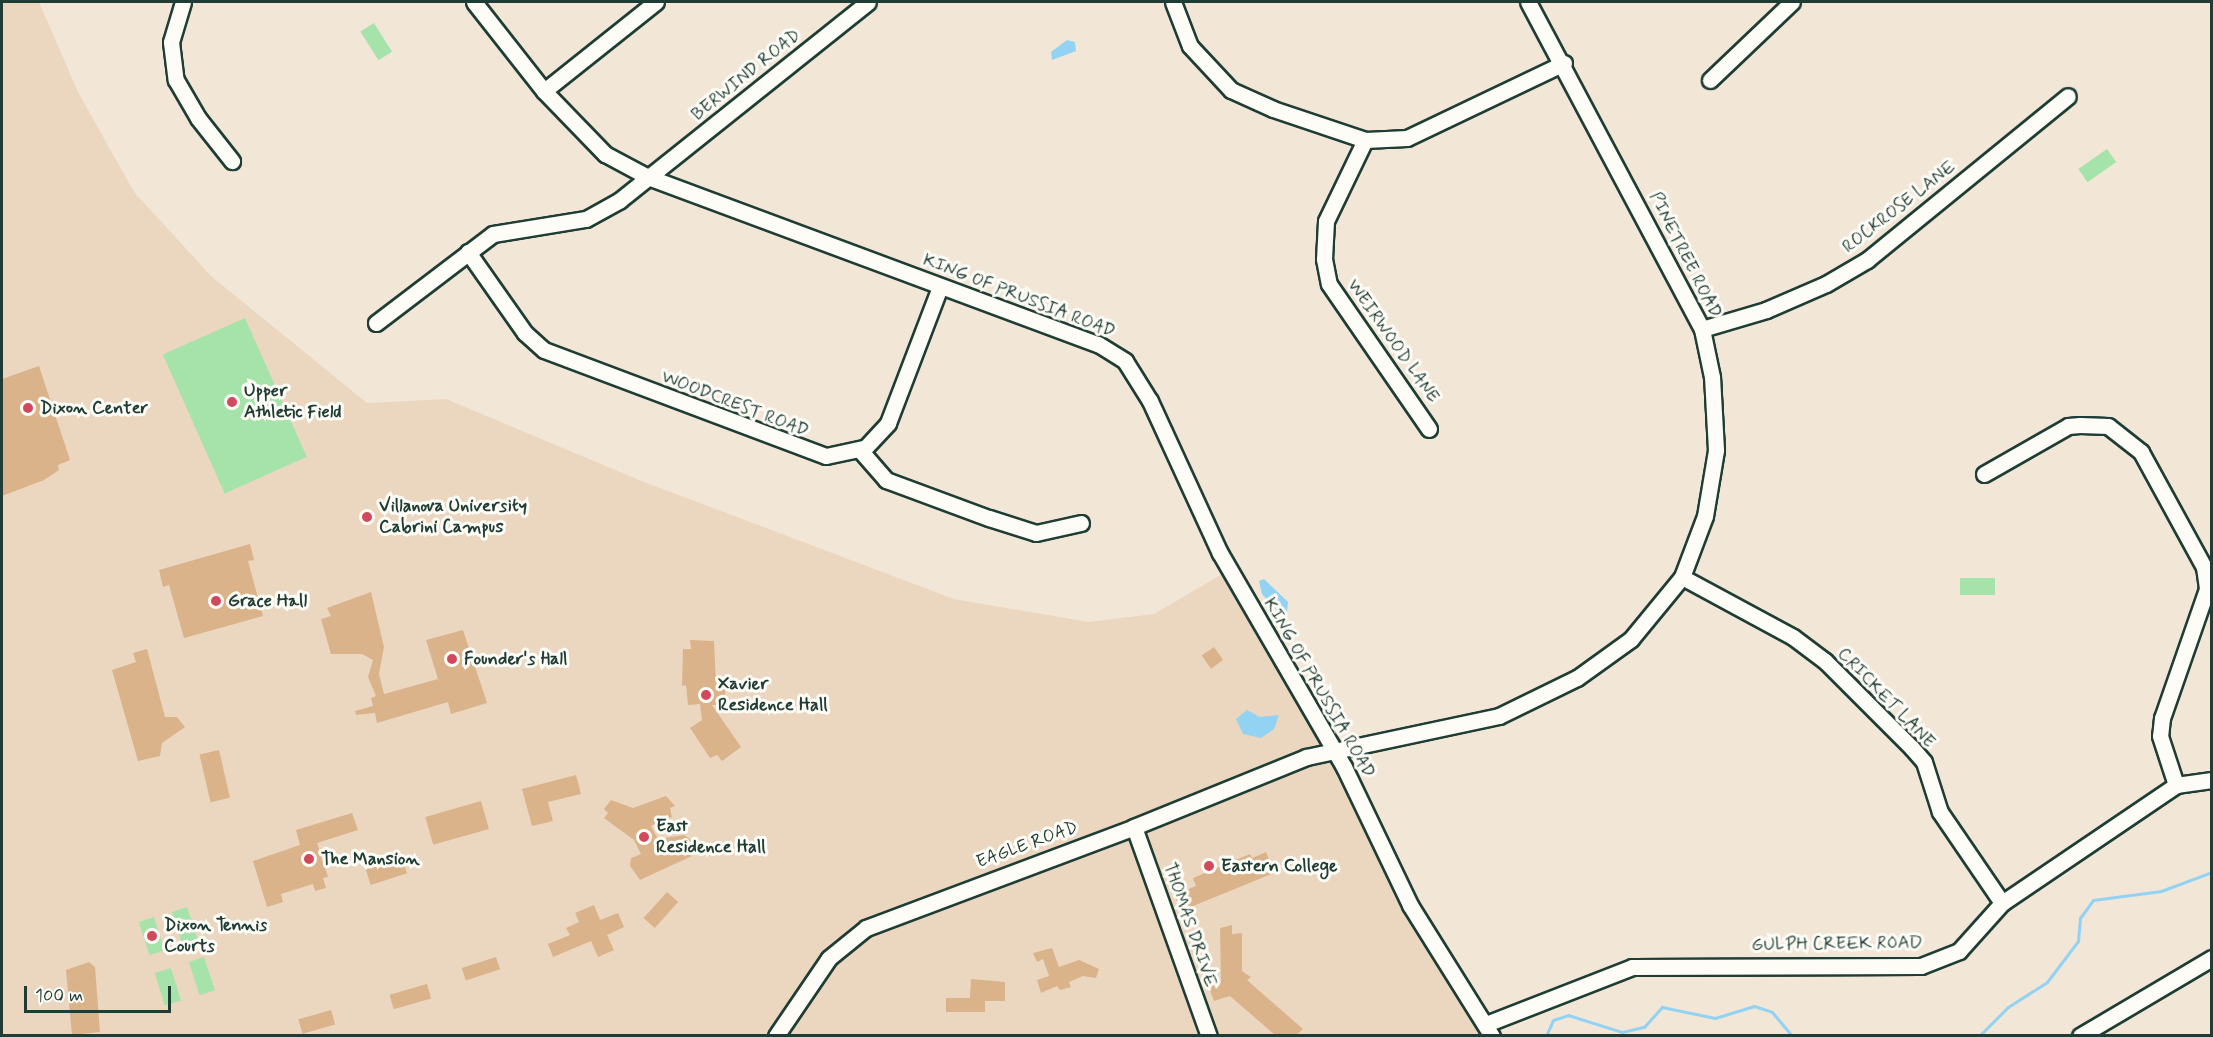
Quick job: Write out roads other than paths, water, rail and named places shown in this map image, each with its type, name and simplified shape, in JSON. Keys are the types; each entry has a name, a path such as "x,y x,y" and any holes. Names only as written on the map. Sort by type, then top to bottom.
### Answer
{"street":[{"path":"183,2 171,42 176,80 198,118 232,161"},
{"name":"KING OF PRUSSIA ROAD","path":"474,2 544,91 605,154 648,177 1098,344 1125,361 1150,401 1215,542 1334,751 1410,905 1489,1030"},
{"path":"544,91 656,2"},
{"name":"BERWIND ROAD","path":"376,323 468,252 510,228 586,219 648,177 868,2"},
{"path":"1173,2 1190,46 1231,90 1273,109 1365,140 1407,138 1564,63"},
{"name":"PINETREE ROAD","path":"1334,751 1498,716 1577,678 1631,639 1682,577 1705,516 1716,450 1712,376 1702,328 1564,63 1528,2"},
{"path":"1710,80 1792,2"},
{"name":"ROCKROSE LANE","path":"1702,328 1766,310 1826,284 1867,260 2068,96"},
{"name":"WEIRWOOD LANE","path":"1365,140 1326,222 1324,259 1329,284 1430,429"},
{"name":"WOODCREST ROAD","path":"468,252 525,333 544,350 811,453 826,456 860,450"},
{"path":"940,287 888,423 860,450 886,480 989,518 1036,533 1081,523"},
{"path":"1984,474 2068,426 2080,424 2108,426 2141,452 2204,567 2207,589 2162,718 2160,735 2176,786"},
{"name":"CRICKET LANE","path":"1682,577 1793,637 1825,661 1911,748 1924,762 1940,812 2002,903"},
{"name":"EAGLE ROAD","path":"776,1035 829,958 866,928 1134,827 1228,787 1334,751"},
{"name":"GULPH CREEK ROAD","path":"1489,1030 1632,967 1921,966 1959,951 2002,903 2176,786 2211,780"},
{"name":"THOMAS DRIVE","path":"1134,827 1209,1035"},
{"path":"2080,1035 2211,958"}],"water":[{"path":"1067,40 1075,42 1076,51 1052,60 1051,52"},
{"path":"1264,579 1288,602 1287,612 1279,613 1262,594 1259,581"},
{"path":"1247,710 1260,717 1279,715 1274,729 1261,738 1243,734 1236,719"}],"waterway":[{"path":"1979,1036 2008,1007 2047,982 2078,941 2080,918 2093,900 2161,891 2212,872"},
{"path":"1546,1036 1553,1020 1568,1015 1622,1032 1644,1027 1662,1007 1715,1018 1754,1006 1772,1012 1792,1036"}],"place":[{"name":"Upper Athletic Field","path":"232,402"},
{"name":"Dixon Center","path":"28,408"},
{"name":"Villanova University Cabrini Campus","path":"367,517"},
{"name":"Grace Hall","path":"216,601"},
{"name":"Founder's Hall","path":"452,659"},
{"name":"Xavier Residence Hall","path":"706,695"},
{"name":"East Residence Hall","path":"644,837"},
{"name":"The Mansion","path":"309,859"},
{"name":"Eastern College","path":"1209,866"},
{"name":"Dixon Tennis Courts","path":"152,936"}]}
